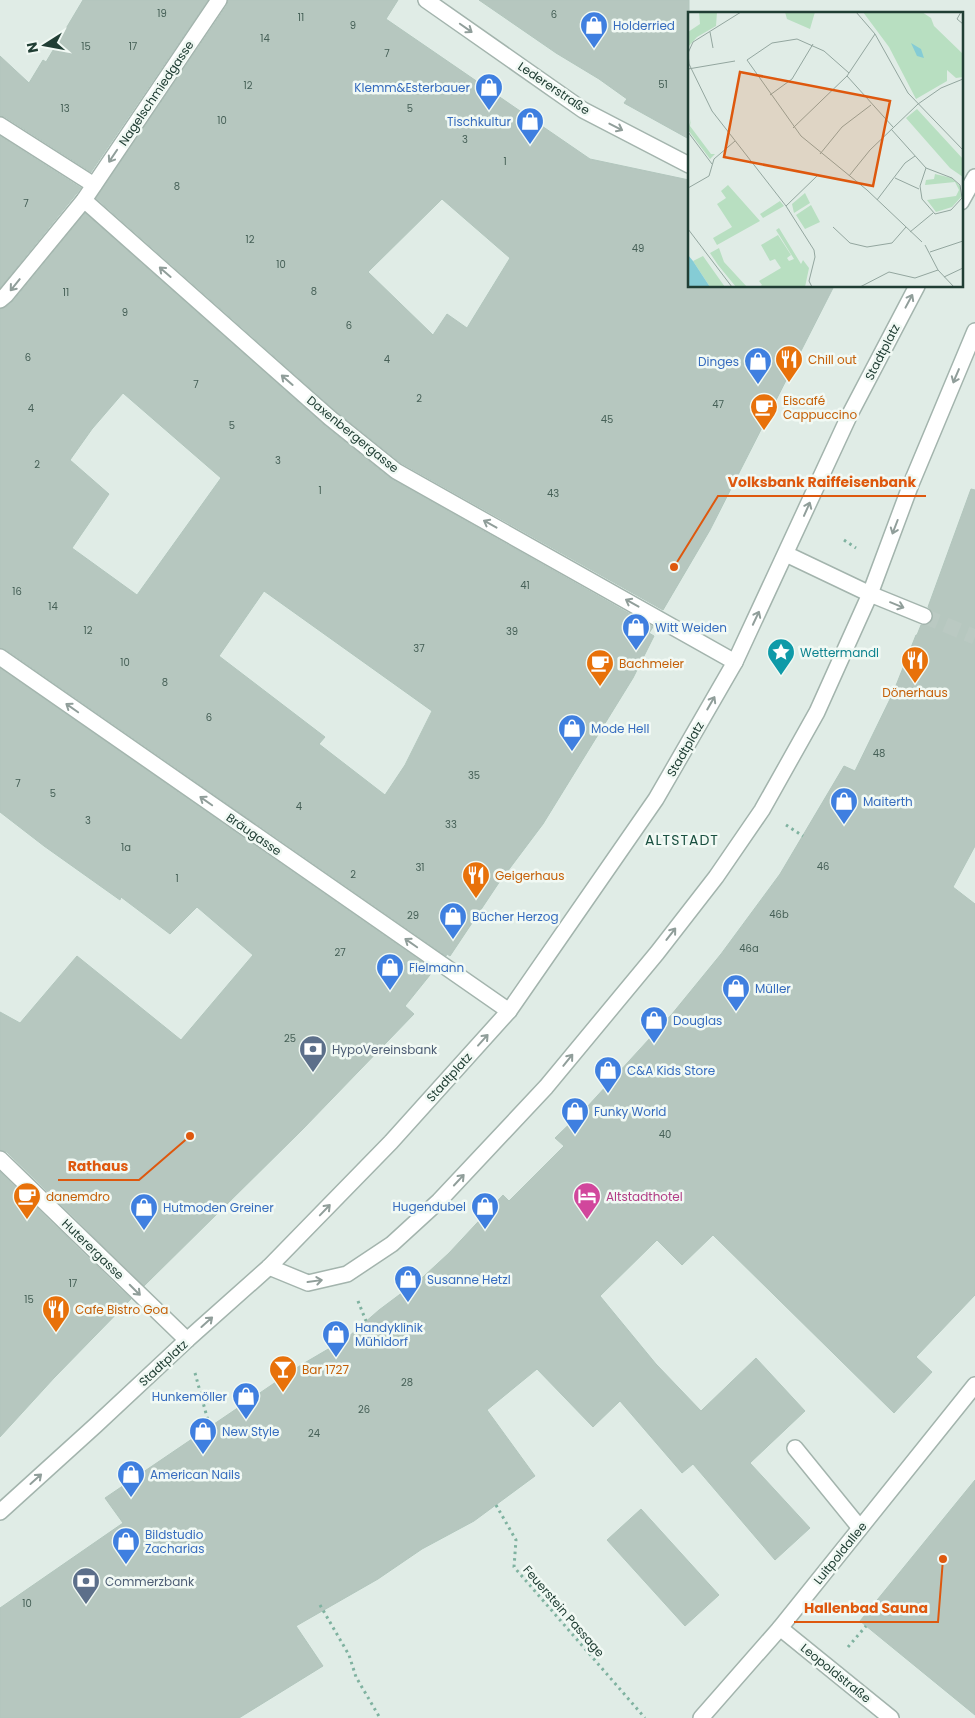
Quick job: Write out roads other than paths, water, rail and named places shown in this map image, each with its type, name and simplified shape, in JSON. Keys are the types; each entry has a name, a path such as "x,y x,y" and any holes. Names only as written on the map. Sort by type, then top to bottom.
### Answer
{"street":[{"name":"Nagelschmiedgasse","path":"0,300 6,296 84,200 219,0"},
{"name":"Ledererstraße","path":"426,0 583,110 688,164"},
{"path":"0,125 94,185"},
{"path":"962,200 975,177"},
{"name":"Daxenbergergasse","path":"84,200 330,418 396,471 735,662"},
{"name":"Stadtplatz","path":"0,1512 269,1267 392,1142 509,1011 656,799 735,662 850,414 915,288"},
{"path":"269,1267 308,1283 347,1274 392,1244 439,1201 546,1087 716,877 762,810 817,712 870,594 912,484 975,331"},
{"path":"786,554 870,594 924,616"},
{"name":"Bräugasse","path":"0,657 509,1011"},
{"name":"Huterergasse","path":"0,1159 187,1340"},
{"name":"Luitpoldallee","path":"701,1718 780,1628 975,1385"},
{"path":"795,1448 860,1528"},
{"name":"Leopoldstraße","path":"780,1628 891,1718"}],"tunnel":[{"path":"924,616 975,637"}],"place":[{"name":"Holderried","path":"594,49"},
{"name":"Klemm&Esterbauer","path":"489,111"},
{"name":"Tischkultur","path":"530,145"},
{"name":"Chill out","path":"789,383"},
{"name":"Dinges","path":"758,385"},
{"name":"Eiscafé Cappuccino","path":"764,431"},
{"name":"Volksbank Raiffeisenbank","path":"674,567"},
{"name":"Witt Weiden","path":"636,651"},
{"name":"Wettermandl","path":"781,676"},
{"name":"Dönerhaus","path":"915,684"},
{"name":"Bachmeier","path":"600,687"},
{"name":"Mode Hell","path":"572,752"},
{"name":"Maiterth","path":"844,825"},
{"name":"Geigerhaus","path":"476,899"},
{"name":"Bücher Herzog","path":"453,940"},
{"name":"Fielmann","path":"390,991"},
{"name":"Müller","path":"736,1012"},
{"name":"Douglas","path":"654,1044"},
{"name":"HypoVereinsbank","path":"313,1073"},
{"name":"C&A Kids Store","path":"608,1094"},
{"name":"Funky World","path":"575,1135"},
{"name":"Rathaus","path":"190,1136"},
{"name":"danemdro","path":"27,1220"},
{"name":"Altstadthotel","path":"587,1220"},
{"name":"Hugendubel","path":"485,1230"},
{"name":"Hutmoden Greiner","path":"144,1231"},
{"name":"Susanne Hetzl","path":"408,1303"},
{"name":"Cafe Bistro Goa","path":"56,1333"},
{"name":"Handyklinik Mühldorf","path":"336,1358"},
{"name":"Bar 1727","path":"283,1393"},
{"name":"Hunkemöller","path":"246,1420"},
{"name":"New Style","path":"203,1455"},
{"name":"American Nails","path":"131,1498"},
{"name":"Hallenbad Sauna","path":"943,1559"},
{"name":"Bildstudio Zacharias","path":"126,1565"},
{"name":"Commerzbank","path":"86,1605"}],"district":[{"name":"ALTSTADT","path":"682,840"}]}
